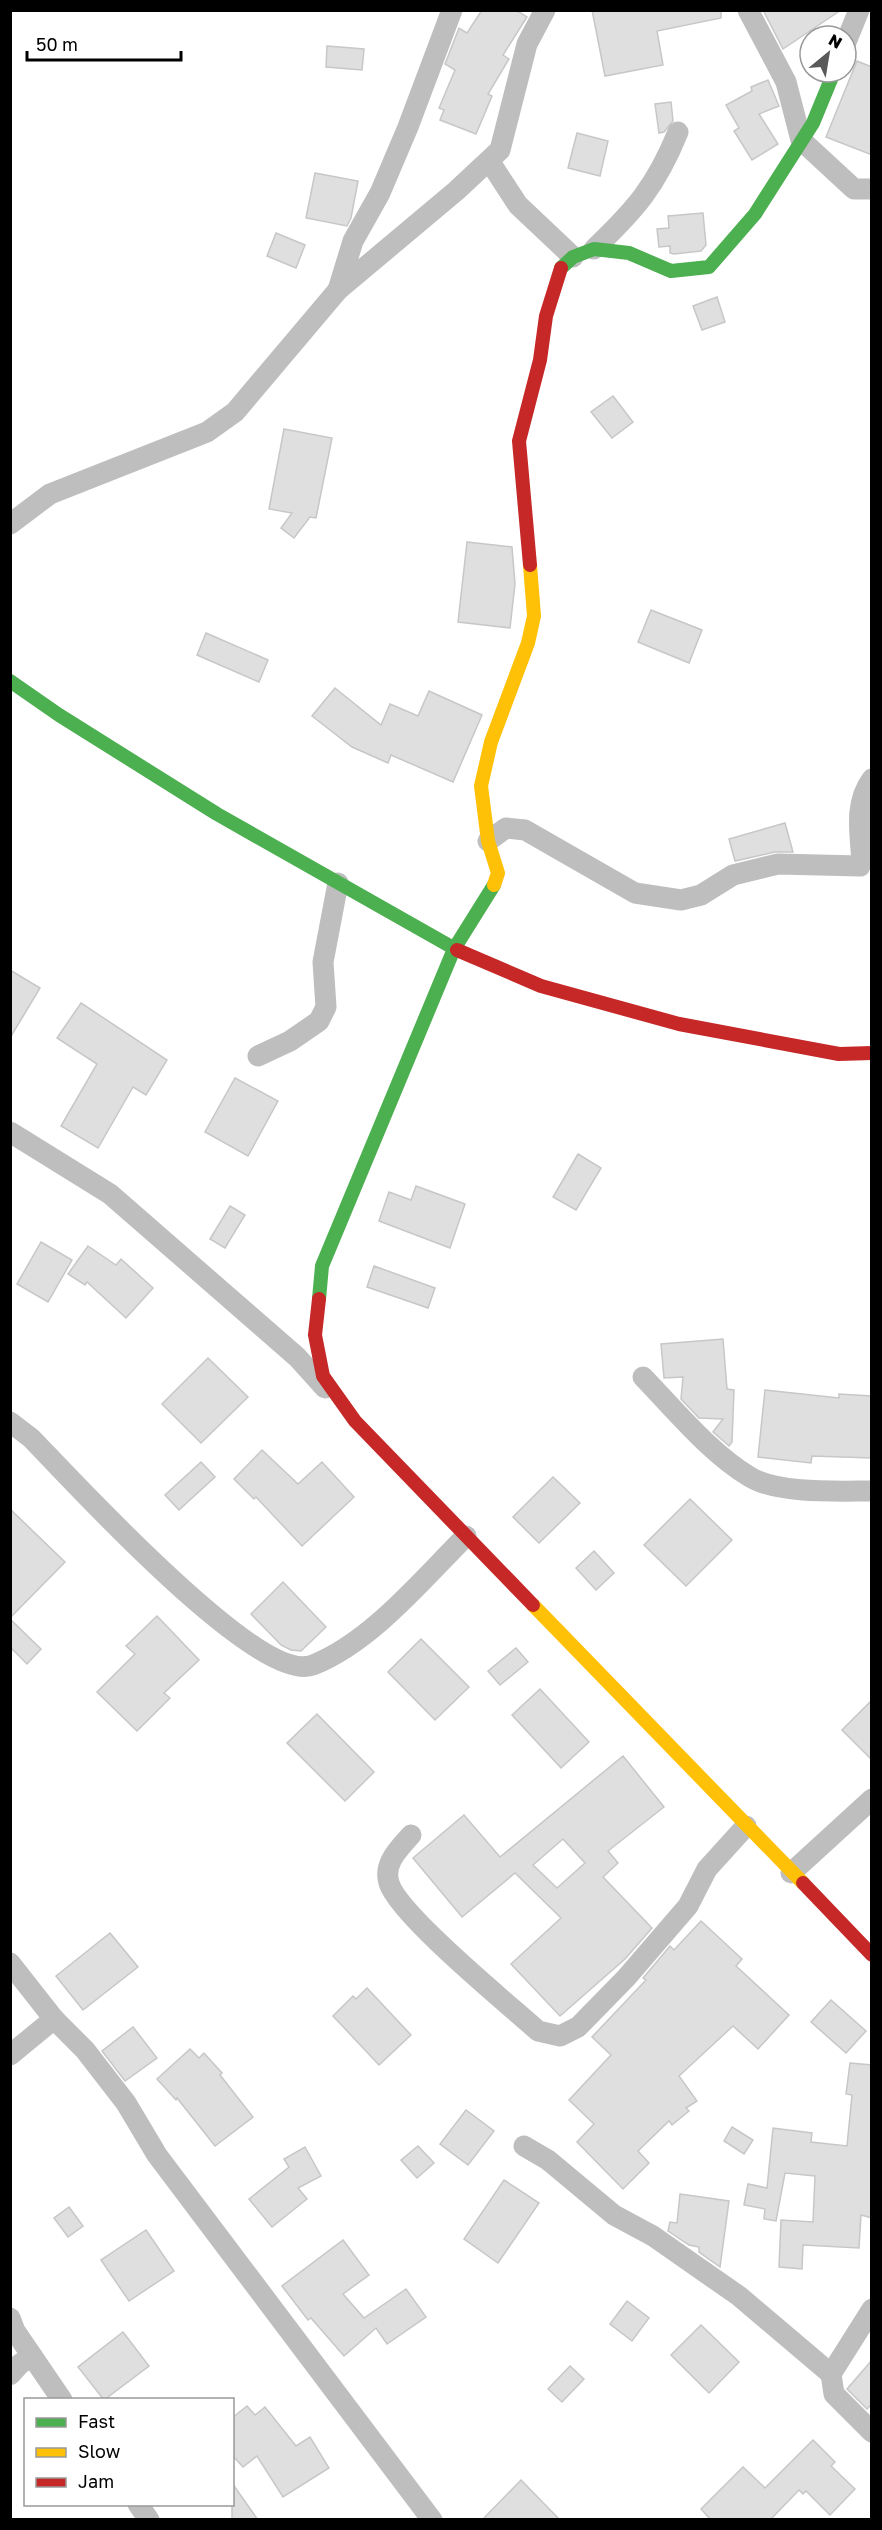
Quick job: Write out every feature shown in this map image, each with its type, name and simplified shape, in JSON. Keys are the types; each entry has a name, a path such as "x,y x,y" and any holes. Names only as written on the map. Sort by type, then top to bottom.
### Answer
{"street":[{"path":"338,290 353,241 380,193 408,127 452,10"},
{"path":"10,524 50,494 207,432 235,412 338,290 490,162 500,150 527,44 545,10"},
{"path":"748,10 786,82 801,140 854,189 872,189"},
{"path":"853,24 859,10"},
{"path":"594,249 629,253 671,271 693,271 709,267 754,214 813,123 829,84"},
{"path":"354,1421 323,1376 315,1335 322,1266 453,949 493,889 498,873 488,841 481,786 491,742 528,643 534,616 519,441 540,360 546,316 561,266 573,257 594,249 634,212 664,167 678,132"},
{"path":"490,162 518,205 573,257"},
{"path":"10,681 59,715 217,814 453,949 540,986 679,1024 839,1054 872,1053"},
{"path":"488,841 506,828 525,830 635,892 681,900 701,895 733,875 778,864 860,866 862,861 859,814 865,787 872,779"},
{"path":"258,1056 290,1041 319,1021 326,1007 323,962 338,883"},
{"path":"10,1132 110,1194 297,1357 354,1421 872,1955"},
{"path":"643,1377 698,1435 751,1478 783,1487 872,1491"},
{"path":"10,1422 31,1438 188,1594 234,1632 272,1657 292,1665 311,1666 350,1644 393,1609 465,1536"},
{"path":"791,1873 872,1799"},
{"path":"411,1835 390,1858 388,1882 405,1910 538,2031 560,2036 578,2027 626,1978 688,1906 707,1869 746,1826"},
{"path":"10,1963 54,2019 85,2050 126,2103 157,2155 432,2520"},
{"path":"10,2055 54,2019"},
{"path":"524,2146 548,2160 614,2215 653,2236 739,2296 831,2374"},
{"path":"872,2309 831,2374 834,2394 872,2432"},
{"path":"10,2319 15,2331 61,2398"},
{"path":"10,2375 32,2356"},
{"path":"139,2506 149,2520"}],"building":[{"path":"482,10 516,10 527,17 503,55 509,59 488,94 492,96 476,134 440,120 444,110 439,108 455,70 445,64 459,28 467,33"},
{"path":"592,10 721,10 721,18 657,31 663,65 605,76"},
{"path":"763,10 841,10 820,24 798,24 798,39 783,49"},
{"path":"327,46 364,49 362,70 326,67"},
{"path":"858,61 872,67 872,155 826,137 848,84 858,84"},
{"path":"768,80 779,106 759,114 778,144 752,160 734,131 739,128 726,105 752,91 751,87"},
{"path":"671,102 673,121 664,132 659,133 655,104"},
{"path":"577,133 608,141 600,176 568,168"},
{"path":"315,173 358,181 351,218 347,226 306,218"},
{"path":"703,213 706,245 701,251 674,254 670,253 670,246 659,247 657,229 669,228 668,216"},
{"path":"276,233 305,245 296,268 267,256"},
{"path":"717,297 725,322 702,330 693,306"},
{"path":"613,396 633,422 612,438 591,412"},
{"path":"284,429 332,438 316,518 310,517 294,538 281,528 292,513 269,509"},
{"path":"467,542 512,547 515,584 510,628 458,622"},
{"path":"651,610 702,630 689,663 638,642"},
{"path":"206,633 268,660 259,682 197,655"},
{"path":"335,688 381,725 390,704 418,716 429,691 482,715 453,782 391,755 388,763 352,747 312,716"},
{"path":"785,823 793,852 775,852 735,861 729,839"},
{"path":"10,970 40,988 10,1038"},
{"path":"81,1003 167,1060 146,1095 133,1087 98,1148 61,1126 97,1064 57,1038"},
{"path":"235,1078 278,1101 248,1156 205,1132"},
{"path":"578,1154 601,1168 576,1210 553,1197"},
{"path":"416,1186 465,1204 450,1248 379,1221 389,1192 411,1200"},
{"path":"230,1206 245,1215 225,1248 210,1239"},
{"path":"41,1242 72,1260 48,1302 17,1284"},
{"path":"88,1246 116,1265 121,1259 153,1288 126,1318 87,1282 85,1285 68,1274"},
{"path":"374,1266 435,1288 428,1308 367,1287"},
{"path":"723,1339 727,1389 734,1390 732,1442 729,1446 713,1432 723,1419 699,1418 681,1399 683,1377 664,1378 661,1344"},
{"path":"208,1358 248,1397 201,1443 162,1404"},
{"path":"765,1390 839,1398 839,1394 872,1396 872,1458 812,1456 811,1463 758,1457"},
{"path":"262,1450 298,1484 322,1462 354,1497 302,1546 256,1497 254,1499 234,1479"},
{"path":"201,1462 215,1477 179,1510 165,1495"},
{"path":"553,1477 580,1503 539,1543 513,1517"},
{"path":"690,1499 732,1540 686,1586 644,1545"},
{"path":"10,1509 65,1562 10,1618"},
{"path":"594,1551 614,1573 596,1590 576,1568"},
{"path":"283,1582 326,1627 301,1651 291,1650 281,1645 251,1614"},
{"path":"157,1616 199,1660 164,1693 170,1698 137,1731 97,1692 135,1654 126,1646"},
{"path":"10,1619 41,1649 27,1664 10,1647"},
{"path":"421,1639 469,1687 435,1720 388,1672"},
{"path":"516,1648 528,1662 500,1685 488,1671"},
{"path":"540,1689 589,1742 561,1768 512,1715"},
{"path":"872,1700 872,1760 842,1730"},
{"path":"317,1714 374,1772 345,1801 287,1743"},
{"path":"623,1756 664,1807 608,1851 618,1863 603,1877 652,1928 625,1959 560,2016 511,1964 561,1918 515,1873 462,1917 413,1858 464,1815 500,1857","holes":["563,1839 585,1863 557,1888 533,1865"]},
{"path":"701,1921 742,1959 736,1966 789,2015 758,2049 733,2026 679,2076 697,2101 686,2108 689,2111 672,2125 669,2121 638,2151 649,2163 623,2189 577,2142 594,2124 569,2100 611,2055 592,2037 646,1980 643,1978 670,1946 674,1950"},
{"path":"110,1933 138,1967 83,2010 56,1976"},
{"path":"367,1988 411,2035 379,2065 333,2016 353,1996 356,1999"},
{"path":"831,2000 866,2031 846,2053 811,2022"},
{"path":"133,2027 157,2058 125,2081 102,2051"},
{"path":"190,2049 199,2058 204,2053 222,2073 220,2075 253,2117 215,2146 177,2098 176,2100 157,2079"},
{"path":"850,2063 872,2065 872,2218 861,2215 859,2248 803,2245 802,2269 779,2267 781,2220 813,2222 815,2176 785,2173 776,2221 764,2219 765,2209 744,2205 748,2184 767,2188 773,2128 812,2133 811,2142 847,2146 852,2095 846,2094"},
{"path":"466,2110 494,2131 468,2165 440,2144"},
{"path":"732,2127 753,2140 744,2154 724,2141"},
{"path":"418,2146 434,2163 417,2178 401,2160"},
{"path":"305,2147 321,2176 298,2188 307,2199 272,2227 249,2199 289,2167 284,2159"},
{"path":"504,2180 539,2203 498,2263 464,2239"},
{"path":"680,2194 729,2201 720,2267 699,2252 699,2247 689,2245 668,2231 670,2222 677,2223"},
{"path":"69,2207 83,2226 68,2237 54,2218"},
{"path":"146,2230 174,2271 129,2301 101,2260"},
{"path":"343,2240 369,2275 343,2294 364,2318 406,2289 426,2317 387,2344 376,2328 344,2356 311,2318 308,2320 282,2286"},
{"path":"627,2301 649,2318 632,2341 610,2324"},
{"path":"701,2325 739,2362 709,2393 671,2355"},
{"path":"123,2332 149,2366 107,2398 102,2398 78,2367"},
{"path":"872,2360 872,2404 867,2409 847,2389"},
{"path":"570,2366 584,2379 562,2402 548,2389"},
{"path":"247,2406 255,2415 265,2407 296,2446 310,2437 329,2468 283,2497 257,2456 243,2467 234,2457 234,2416"},
{"path":"813,2440 835,2462 831,2466 855,2489 830,2515 806,2491 803,2494 799,2490 770,2520 711,2520 701,2509 743,2467 765,2488"},
{"path":"521,2480 560,2520 482,2520"},
{"path":"234,2486 258,2520 232,2520 232,2506 234,2506"}],"traffic: fast":[{"path":"561,268 573,257 594,249 629,253 671,271 709,267 755,214 813,123 829,84"},
{"path":"10,681 59,715 217,814 457,950"},
{"path":"319,1299 322,1266 454,949 494,885"}],"traffic: slow":[{"path":"494,885 498,873 488,841 481,786 491,742 528,643 534,616 530,565"},
{"path":"533,1605 803,1883"}],"traffic: jam":[{"path":"530,565 519,441 540,360 546,316 561,268"},
{"path":"457,950 541,986 679,1024 839,1054 872,1053"},
{"path":"319,1299 315,1335 323,1376 355,1421 533,1605"},
{"path":"803,1883 872,1955"}]}
